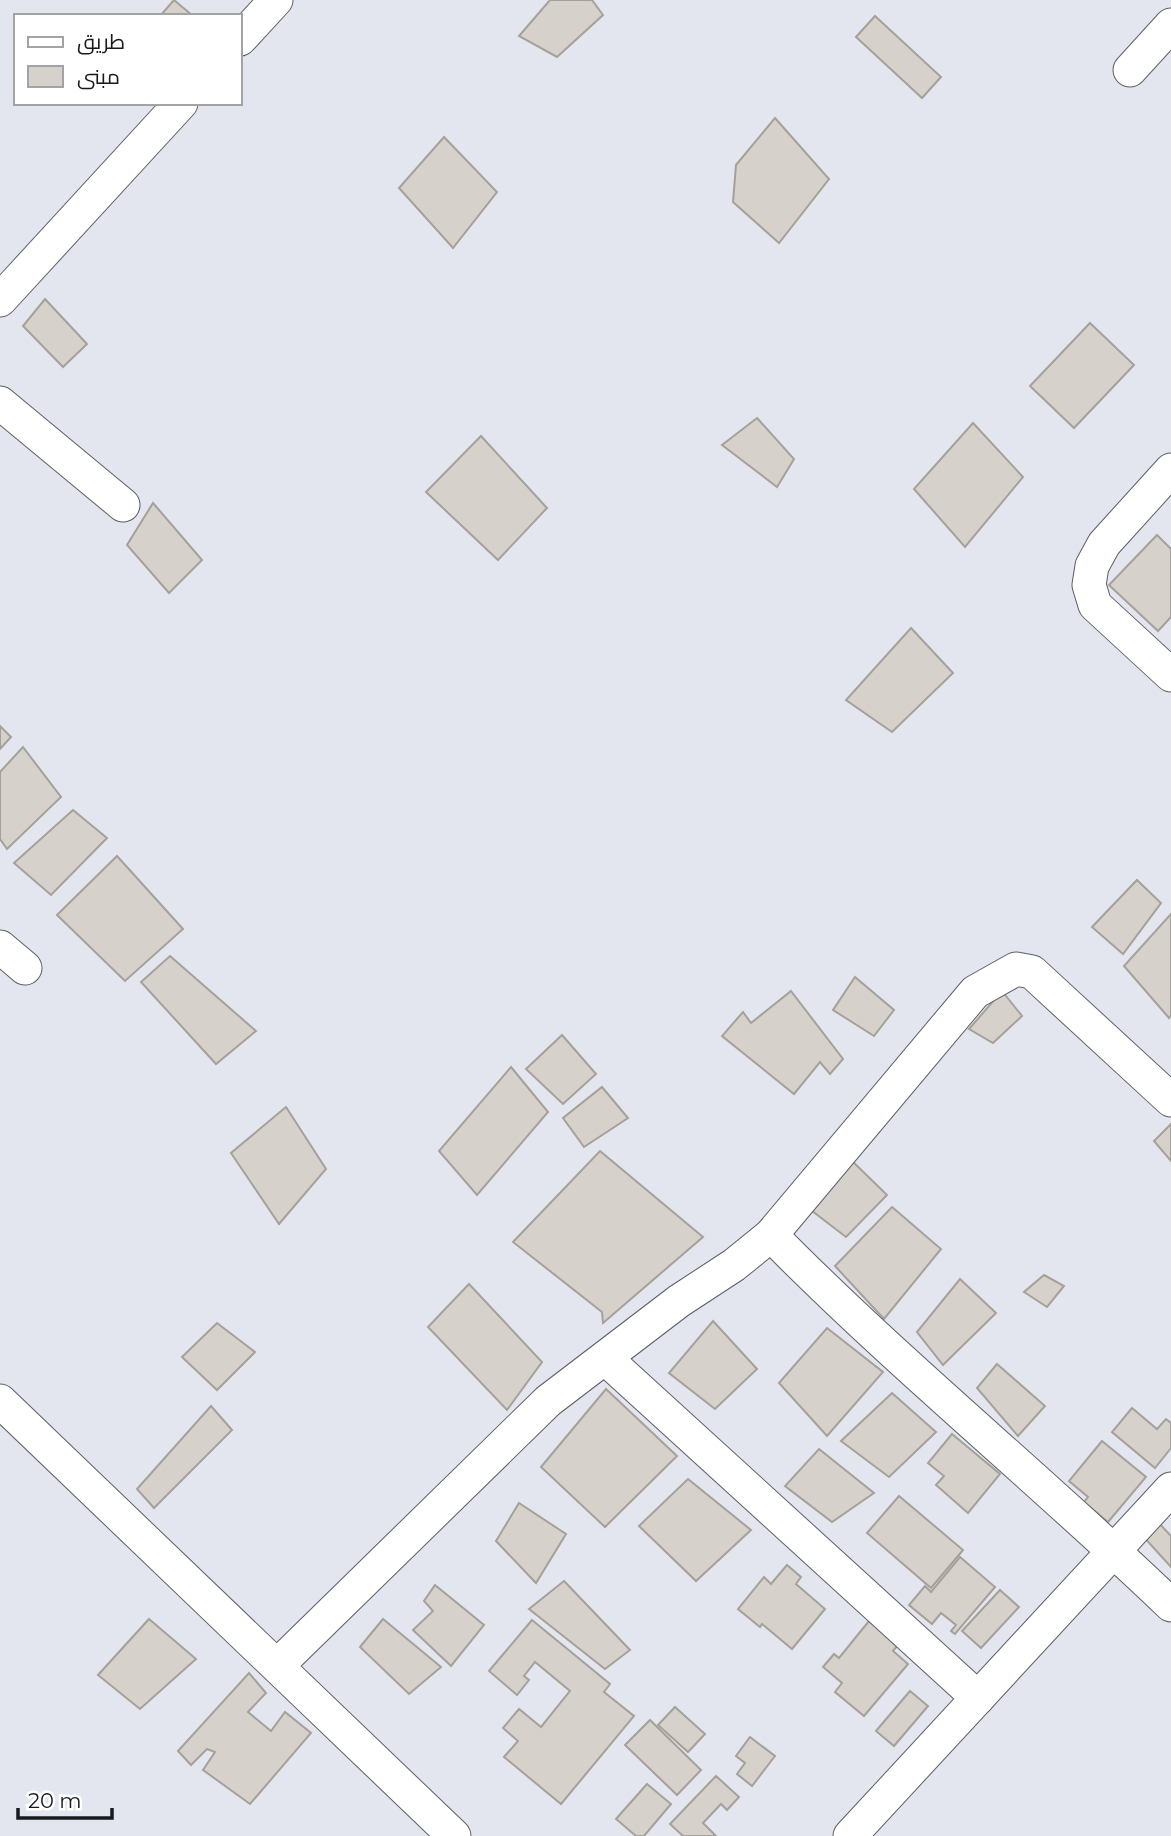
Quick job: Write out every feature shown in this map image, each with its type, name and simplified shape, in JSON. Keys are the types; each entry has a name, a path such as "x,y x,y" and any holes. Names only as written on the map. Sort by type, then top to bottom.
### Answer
{"street":[{"path":"242,37 276,0"},
{"path":"1130,70 1171,25"},
{"path":"0,300 179,105"},
{"path":"0,403 123,505"},
{"path":"1171,470 1104,544 1092,566 1089,585 1095,606 1171,675"},
{"path":"0,947 26,968"},
{"path":"278,1665 548,1401 771,1235 975,992 1016,969 1032,972 1171,1100"},
{"path":"771,1235 908,1368 1115,1551 1171,1605"},
{"path":"605,1358 978,1698"},
{"path":"0,1401 454,1836"},
{"path":"849,1836 1171,1489"}],"building":[{"path":"174,0 191,14 162,14"},
{"path":"550,0 592,0 603,15 557,57 519,36"},
{"path":"875,16 941,77 922,98 856,37"},
{"path":"775,118 829,179 779,243 733,202 736,165"},
{"path":"444,137 497,192 453,248 399,188"},
{"path":"45,299 87,344 63,367 23,326"},
{"path":"1090,323 1134,365 1074,428 1030,386"},
{"path":"757,418 794,459 777,487 722,445"},
{"path":"973,423 1023,477 965,547 914,489"},
{"path":"481,436 547,508 498,560 426,492"},
{"path":"153,503 202,560 169,593 127,545"},
{"path":"1157,535 1171,549 1171,617 1158,631 1109,585"},
{"path":"911,628 953,673 892,732 846,700"},
{"path":"0,726 11,737 0,749"},
{"path":"23,747 61,797 7,849 0,839 0,772"},
{"path":"73,810 107,838 51,895 14,863"},
{"path":"117,856 183,929 125,981 57,915"},
{"path":"1137,880 1161,903 1123,954 1092,927"},
{"path":"1171,914 1171,1015 1169,1018 1124,966"},
{"path":"170,956 256,1031 216,1064 141,982"},
{"path":"855,977 894,1010 874,1036 833,1010"},
{"path":"791,991 843,1059 830,1074 820,1062 794,1094 722,1036 743,1012 751,1023"},
{"path":"1002,991 1022,1016 993,1043 969,1029"},
{"path":"562,1035 596,1074 563,1104 526,1069"},
{"path":"511,1067 548,1112 477,1195 439,1151"},
{"path":"602,1087 628,1118 584,1147 563,1118"},
{"path":"286,1107 326,1169 279,1224 231,1153"},
{"path":"1171,1124 1171,1161 1154,1141"},
{"path":"600,1151 703,1237 603,1323 602,1312 513,1242"},
{"path":"847,1156 887,1195 846,1237 807,1207"},
{"path":"892,1207 941,1249 884,1319 835,1266"},
{"path":"1044,1275 1064,1286 1047,1307 1024,1292"},
{"path":"960,1279 996,1313 943,1365 917,1332"},
{"path":"469,1284 542,1362 507,1410 428,1327"},
{"path":"713,1321 757,1369 715,1409 669,1373"},
{"path":"217,1323 255,1352 217,1390 182,1357"},
{"path":"827,1328 883,1372 827,1436 779,1383"},
{"path":"997,1364 1045,1406 1018,1436 977,1388"},
{"path":"606,1389 677,1456 605,1527 541,1467"},
{"path":"892,1393 936,1432 889,1477 841,1441"},
{"path":"211,1406 232,1430 154,1508 137,1489"},
{"path":"1132,1408 1157,1429 1166,1419 1171,1423 1171,1448 1155,1468 1112,1432"},
{"path":"952,1434 1000,1474 968,1513 936,1485 944,1476 928,1463"},
{"path":"1102,1441 1146,1477 1108,1522 1084,1502 1088,1497 1069,1481"},
{"path":"819,1449 874,1493 832,1522 785,1486"},
{"path":"688,1479 751,1530 696,1581 639,1526"},
{"path":"899,1496 963,1550 931,1588 867,1533"},
{"path":"519,1503 566,1534 536,1583 496,1541"},
{"path":"1157,1521 1171,1536 1171,1567 1142,1535"},
{"path":"960,1557 995,1587 955,1634 951,1631 956,1625 941,1613 932,1624 909,1605 925,1586 931,1592"},
{"path":"787,1565 801,1577 796,1584 825,1609 792,1649 762,1624 760,1627 738,1609 764,1577 771,1584"},
{"path":"564,1581 630,1650 605,1669 529,1609"},
{"path":"435,1585 484,1625 451,1666 413,1630 433,1611 424,1601"},
{"path":"1000,1590 1019,1607 981,1648 962,1631"},
{"path":"149,1619 196,1659 140,1709 98,1675"},
{"path":"383,1619 441,1667 409,1694 360,1647"},
{"path":"532,1620 610,1684 604,1692 634,1716 561,1804 504,1757 518,1741 503,1728 519,1709 541,1727 570,1691 535,1662 524,1676 529,1680 517,1695 489,1671"},
{"path":"869,1621 898,1645 893,1651 908,1664 864,1716 835,1692 842,1683 823,1667 834,1654 839,1658"},
{"path":"249,1673 266,1693 248,1712 271,1731 285,1712 311,1733 250,1804 203,1770 215,1752 207,1749 191,1765 178,1751"},
{"path":"910,1691 928,1706 894,1746 876,1731"},
{"path":"675,1707 705,1734 688,1752 658,1725"},
{"path":"650,1720 701,1770 677,1795 625,1745"},
{"path":"750,1737 775,1756 752,1786 737,1774 745,1763 736,1756"},
{"path":"716,1776 739,1797 727,1810 721,1804 703,1823 716,1836 683,1836 670,1824"},
{"path":"647,1784 671,1804 644,1836 636,1836 616,1819"}]}
